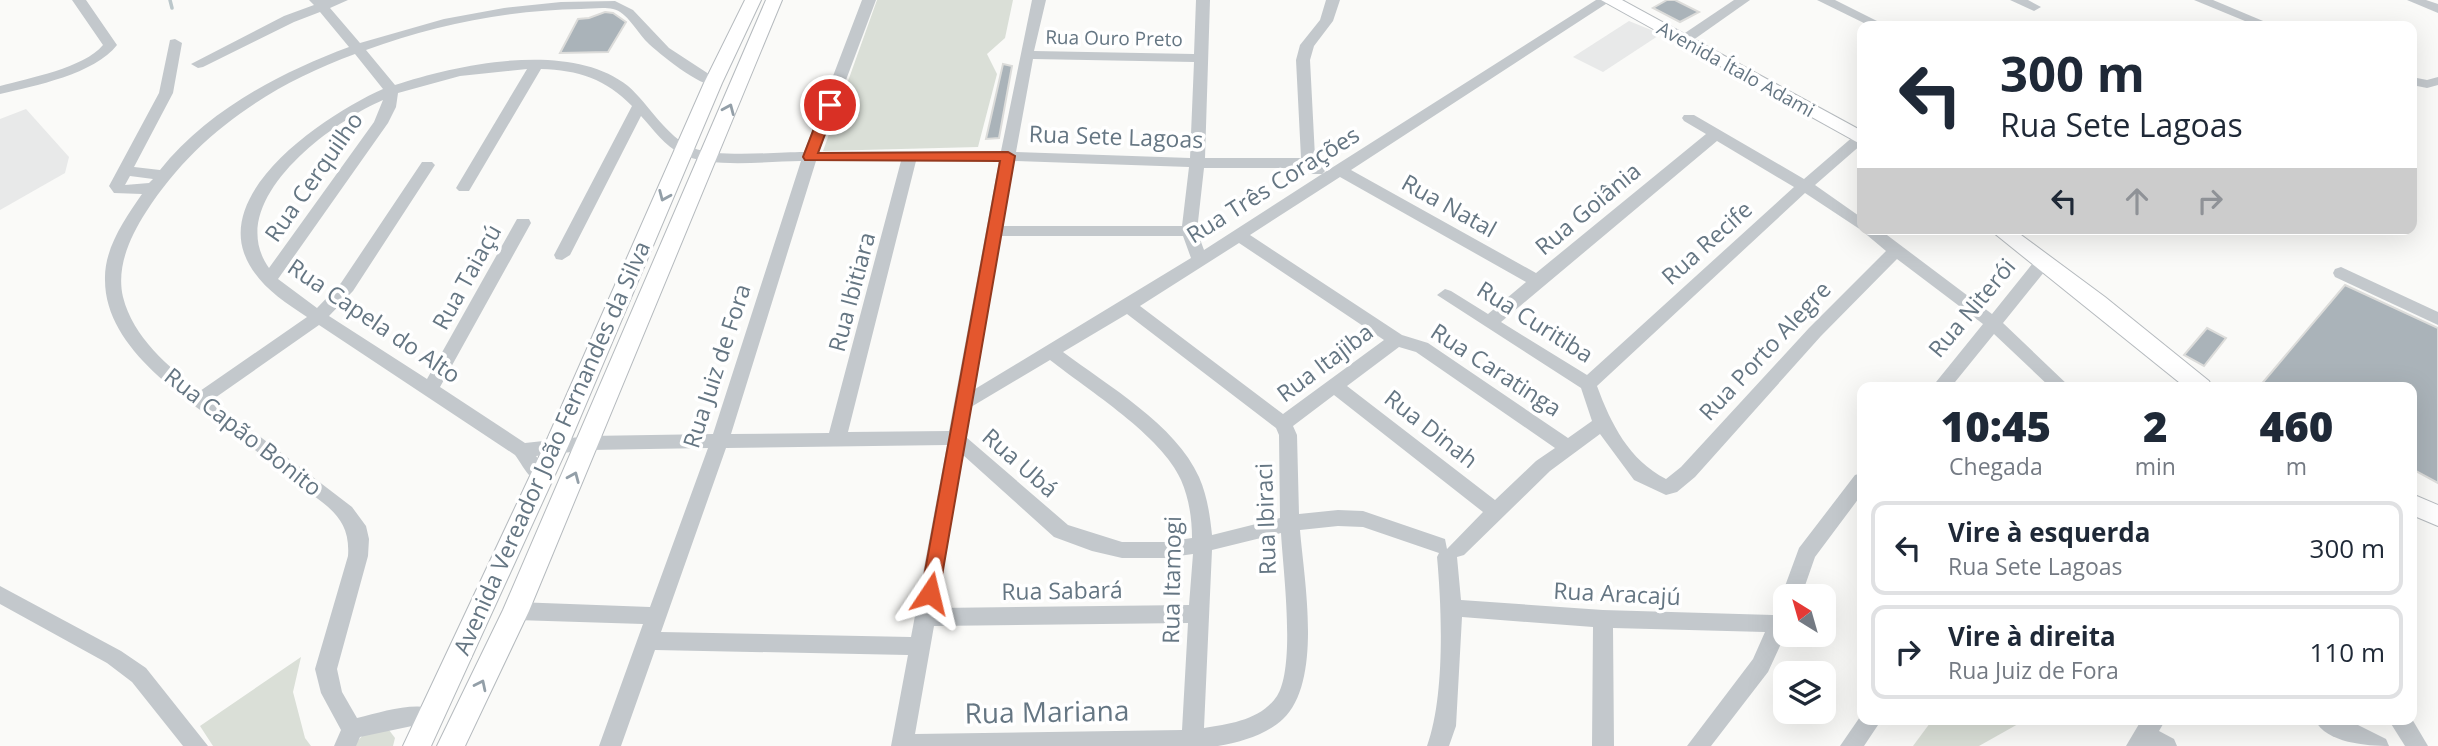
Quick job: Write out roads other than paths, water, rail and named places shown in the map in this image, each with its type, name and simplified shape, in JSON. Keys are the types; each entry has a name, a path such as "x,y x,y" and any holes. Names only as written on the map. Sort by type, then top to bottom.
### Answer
{"main road":[{"name":"Avenida Vereador João Fernandes da Silva","path":"417,746 557,444 713,83 753,0"},
{"name":"Avenida Vereador João Fernandes da Silva","path":"451,746 516,611 589,443 774,0"},
{"name":"Avenida Ítalo Adami","path":"1607,0 1857,136"},
{"path":"651,228 679,227"},
{"path":"2006,235 2195,382"},
{"path":"2417,506 2438,516"},
{"path":"508,549 542,550"}],"street":[{"path":"0,90 89,61 107,52 110,45 104,32 79,0"},
{"path":"198,64 319,3 341,0"},
{"name":"Rua Juiz de Fora","path":"610,746 720,440 810,157 869,0"},
{"path":"903,745 1021,80 1040,0"},
{"path":"1199,258 1189,232 1197,163 1203,0"},
{"path":"1325,179 1311,163 1306,143 1303,60 1307,45 1326,21 1333,0"},
{"name":"Rua Três Corações","path":"964,404 1128,306 1199,258 1607,0"},
{"path":"1824,0 1869,21"},
{"path":"2017,0 2034,7"},
{"path":"2201,0 2255,21"},
{"path":"2414,0 2438,9"},
{"path":"1684,40 1739,1"},
{"path":"319,3 357,46 391,91"},
{"name":"Rua Capão Bonito","path":"430,716 412,716 349,738 326,670 332,641 353,576 359,547 358,529 349,515 325,495 198,401 150,359 127,327 116,302 111,276 114,256 126,229 159,181 184,151 231,113 282,82 357,46 455,19 537,9 615,5 626,9 660,47 713,83"},
{"path":"159,181 119,190 118,180 166,93 175,43"},
{"name":"Rua Ouro Preto","path":"1028,55 1200,58"},
{"path":"464,188 536,66"},
{"name":"Rua Capela do Alto","path":"542,477 522,450 318,318 269,280 251,248 249,234 261,192 303,145 332,123 391,91 468,71 536,66 572,67 604,75 640,105 685,150"},
{"name":"Rua Cerquilho","path":"269,280 366,146 388,107 391,91"},
{"path":"562,255 640,105"},
{"path":"1689,118 1804,186 1857,222"},
{"name":"Rua Goiânia","path":"1491,321 1716,134"},
{"name":"Rua Recife","path":"1588,384 1804,186 1857,141"},
{"path":"685,150 708,157"},
{"name":"Rua Sete Lagoas","path":"708,157 1008,156 1197,163 1311,163"},
{"name":"Rua Ibitiara","path":"837,438 910,158"},
{"path":"198,401 318,318 347,287 427,166"},
{"name":"Rua Natal","path":"1340,170 1537,281"},
{"name":"Rua Taiaçú","path":"430,389 523,223"},
{"path":"994,231 1189,232"},
{"name":"Rua Caratinga","path":"1237,234 1396,340 1422,348 1567,447"},
{"path":"1877,235 1994,324 2056,382"},
{"name":"Rua Porto Alegre","path":"1670,487 1897,249"},
{"name":"Rua Niterói","path":"1945,382 2043,262"},
{"path":"2342,274 2438,319"},
{"name":"Rua Curitiba","path":"1446,295 1588,384 1602,423 1628,461 1641,475 1660,487 1670,487"},
{"path":"1128,306 1283,424"},
{"name":"Rua Itajiba","path":"1283,424 1396,340"},
{"name":"Rua Itamogi","path":"1051,352 1169,449 1188,475 1197,504 1202,545 1192,743"},
{"name":"Rua Dinah","path":"1336,387 1496,511"},
{"path":"1437,746 1445,726 1452,608 1447,551 1567,447 1602,423"},
{"name":"Rua Ibiraci","path":"1192,743 1237,734 1264,722 1285,702 1294,678 1297,637 1288,435 1283,424"},
{"name":"Rua Ubá","path":"557,444 956,438 1061,531 1092,543 1122,550 1202,545 1290,523 1338,518 1363,519 1447,551"},
{"path":"522,450 557,444"},
{"path":"1796,584 1806,554 1857,487"},
{"path":"0,594 114,657 139,675 188,744"},
{"name":"Rua Aracajú","path":"1452,608 1603,620 1773,619"},
{"path":"516,611 655,616"},
{"name":"Rua Sabará","path":"926,617 1198,614"},
{"path":"1603,620 1604,746"},
{"path":"649,640 920,646"},
{"path":"1705,744 1773,644"},
{"path":"1851,746 1867,725"},
{"path":"2336,725 2378,746"},
{"path":"2403,725 2417,746"},
{"path":"2146,733 2166,746"},
{"name":"Rua Mariana","path":"903,745 1192,743"}],"waterway":[{"path":"170,0 172,8"}]}
